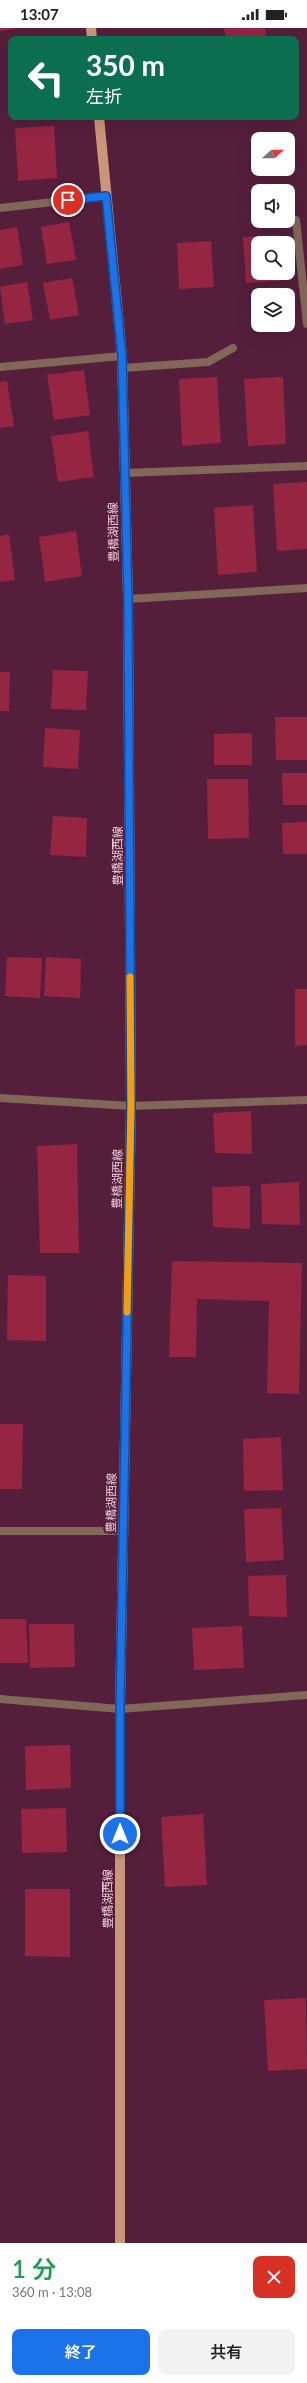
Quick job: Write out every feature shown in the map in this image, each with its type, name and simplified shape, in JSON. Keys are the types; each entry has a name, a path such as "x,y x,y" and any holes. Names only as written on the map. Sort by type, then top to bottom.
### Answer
{"main road":[{"name":"豊橋湖西線","path":"99,120 123,368 128,599 131,1106 120,1709 120,2243"}],"street":[{"path":"0,208 106,196"},
{"path":"296,220 307,324"},
{"path":"123,368 208,362 233,348"},
{"path":"0,367 122,356"},
{"path":"125,473 307,466"},
{"path":"128,599 307,588"},
{"path":"0,1098 131,1106 307,1100"},
{"path":"0,1531 123,1532"},
{"path":"0,1699 120,1709 307,1695"}],"building":[{"path":"0,28 15,28 15,29 0,31"},
{"path":"224,28 265,28 266,36 225,36"},
{"path":"54,126 57,178 18,181 15,128"},
{"path":"69,222 76,260 47,264 41,227"},
{"path":"17,227 23,265 0,269 0,230"},
{"path":"243,237 251,237 251,280 280,281 246,283"},
{"path":"211,241 214,287 179,289 177,243"},
{"path":"72,278 79,315 50,320 43,283"},
{"path":"27,282 33,320 5,324 0,287"},
{"path":"84,370 90,415 54,420 47,375"},
{"path":"217,377 221,443 182,446 179,379"},
{"path":"283,377 286,444 248,446 244,379"},
{"path":"7,381 14,426 0,428 0,382"},
{"path":"88,431 94,477 58,482 51,436"},
{"path":"307,482 307,549 277,551 273,484"},
{"path":"253,505 257,572 218,575 214,508"},
{"path":"76,531 82,576 45,582 39,537"},
{"path":"9,534 15,580 0,582 0,536"},
{"path":"53,670 88,671 86,710 51,709"},
{"path":"0,672 10,672 9,711 0,711"},
{"path":"275,717 307,717 307,760 276,760"},
{"path":"45,728 80,730 78,769 43,767"},
{"path":"252,733 252,765 214,765 214,734"},
{"path":"282,773 307,773 307,805 283,805"},
{"path":"207,779 248,779 249,838 208,839"},
{"path":"53,816 87,818 86,857 50,855"},
{"path":"307,822 307,854 283,854 282,823"},
{"path":"7,957 42,958 40,998 5,996"},
{"path":"46,957 81,959 80,998 44,996"},
{"path":"295,989 307,989 307,1045 295,1046"},
{"path":"251,1111 252,1154 215,1153 213,1113"},
{"path":"77,1144 79,1253 40,1253 37,1146"},
{"path":"299,1182 300,1225 262,1224 261,1184"},
{"path":"250,1186 250,1229 213,1227 212,1187"},
{"path":"172,1261 302,1263 299,1394 267,1393 269,1301 197,1299 196,1357 169,1357"},
{"path":"8,1275 46,1276 46,1341 7,1340"},
{"path":"0,1424 23,1424 22,1489 0,1489"},
{"path":"281,1437 283,1490 244,1491 243,1439"},
{"path":"281,1508 284,1560 246,1562 244,1509"},
{"path":"286,1575 287,1617 249,1616 248,1576"},
{"path":"0,1619 26,1619 28,1663 0,1663"},
{"path":"29,1624 74,1624 75,1667 30,1668"},
{"path":"242,1626 244,1668 194,1670 192,1628"},
{"path":"70,1745 71,1788 26,1790 25,1746"},
{"path":"66,1808 67,1852 22,1853 21,1809"},
{"path":"203,1814 207,1885 165,1887 161,1817"},
{"path":"25,1889 70,1889 70,1957 25,1956"},
{"path":"306,1998 307,2069 268,2071 264,2000"}],"slow traffic":[{"path":"127,1312 131,1106 130,977"}],"route":[{"path":"68,200 106,196 123,368 128,599 131,1106 120,1709 120,1834"}]}
